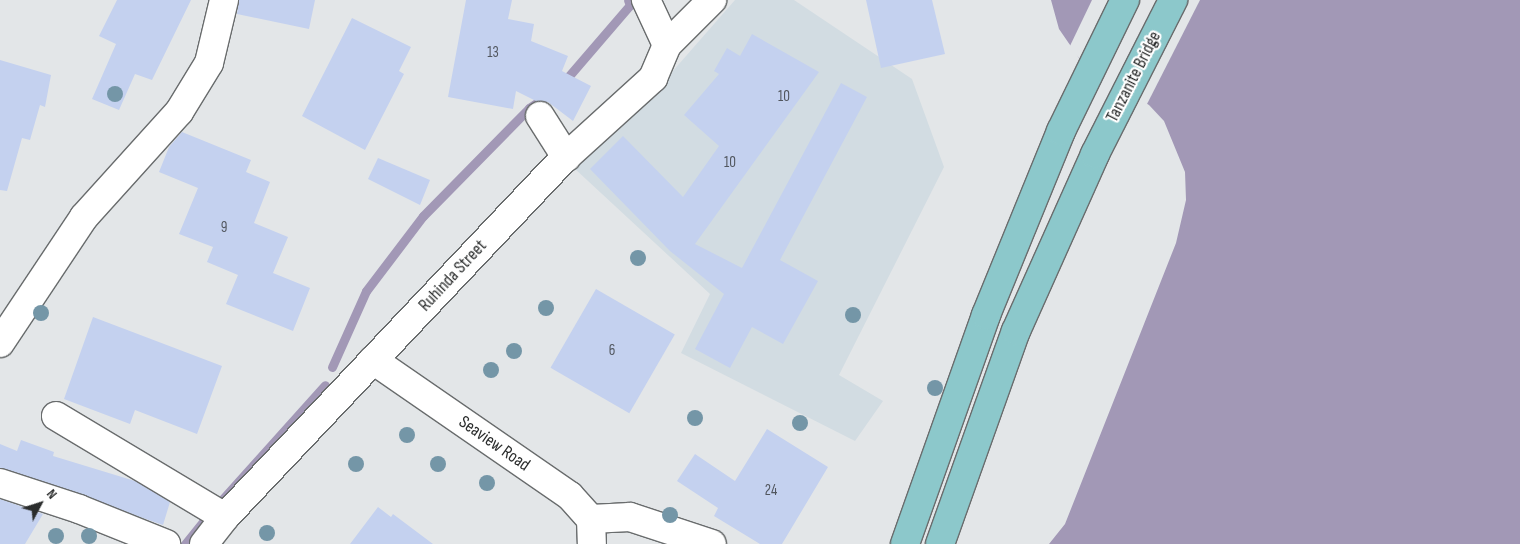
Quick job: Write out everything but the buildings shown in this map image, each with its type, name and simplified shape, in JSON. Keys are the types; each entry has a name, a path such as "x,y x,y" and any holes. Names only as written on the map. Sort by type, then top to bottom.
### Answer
{"main road":[{"path":"906,544 986,315 1061,131 1125,0"},
{"name":"Tanzanite Bridge","path":"940,544 1016,332 1095,154 1173,0"}],"street":[{"path":"0,343 84,217 179,112 209,63 224,0"},
{"path":"646,0 667,45 712,0"},
{"name":"Ruhinda Street","path":"204,544 225,517 566,157 653,78 667,45"},
{"path":"540,116 566,157"},
{"name":"Seaview Road","path":"373,360 570,496 591,532"},
{"path":"56,416 225,517"},
{"path":"0,484 79,508 166,544"},
{"path":"591,532 630,517 712,544"}],"shaded area":[{"path":"735,0 794,0 912,79 944,167 839,375 883,401 855,441 681,353 710,294 574,168 644,104"},
{"path":"1051,0 1520,0 1520,544 1049,544 1065,524 1176,243 1186,200 1185,172 1164,121 1149,105 1104,78 1079,58 1059,29"}],"pier":[{"path":"1092,0 1200,0 1146,106 1102,80 1069,48"}],"waterway":[{"path":"562,84 630,5 628,0"},
{"path":"332,367 366,291 423,216 529,108 548,95"},
{"path":"220,502 325,385"},
{"path":"185,544 205,519"}]}
